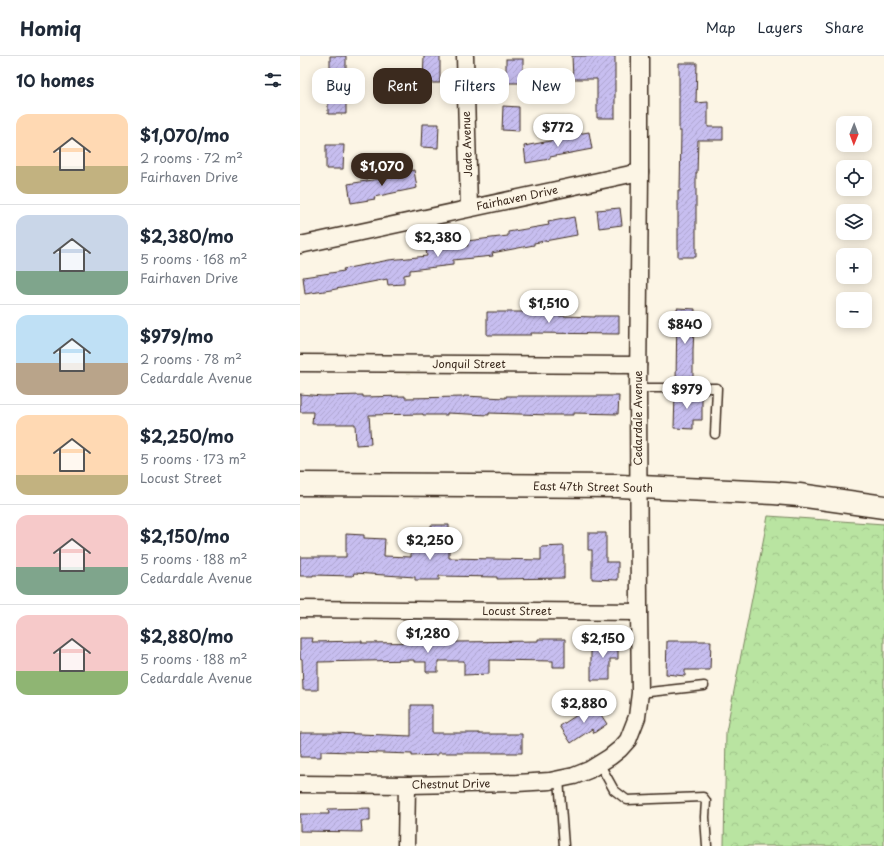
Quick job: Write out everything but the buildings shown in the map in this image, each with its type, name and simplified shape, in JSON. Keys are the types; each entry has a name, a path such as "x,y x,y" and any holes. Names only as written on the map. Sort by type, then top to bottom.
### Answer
{"main road":[{"name":"East 47th Street South","path":"300,484 638,487 799,495 884,507"}],"street":[{"name":"Jade Avenue","path":"465,56 469,208"},
{"name":"Cedardale Avenue","path":"599,763 610,757 628,740 636,717 640,693 638,365 640,56"},
{"name":"Fairhaven Drive","path":"300,245 640,172"},
{"name":"Jonquil Street","path":"300,363 638,365"},
{"name":"Locust Street","path":"300,609 639,612"},
{"name":"Chestnut Drive","path":"300,784 407,785 550,781 574,776 589,770 599,763"},
{"path":"406,846 407,785"}],"lane":[{"path":"638,388 717,388 715,434"},
{"path":"640,693 704,686"},
{"path":"599,763 614,790 627,800 703,797 706,801 705,817 707,846"},
{"path":"559,779 564,846"}],"green space":[{"path":"768,516 884,524 884,846 724,846 726,732"}]}
